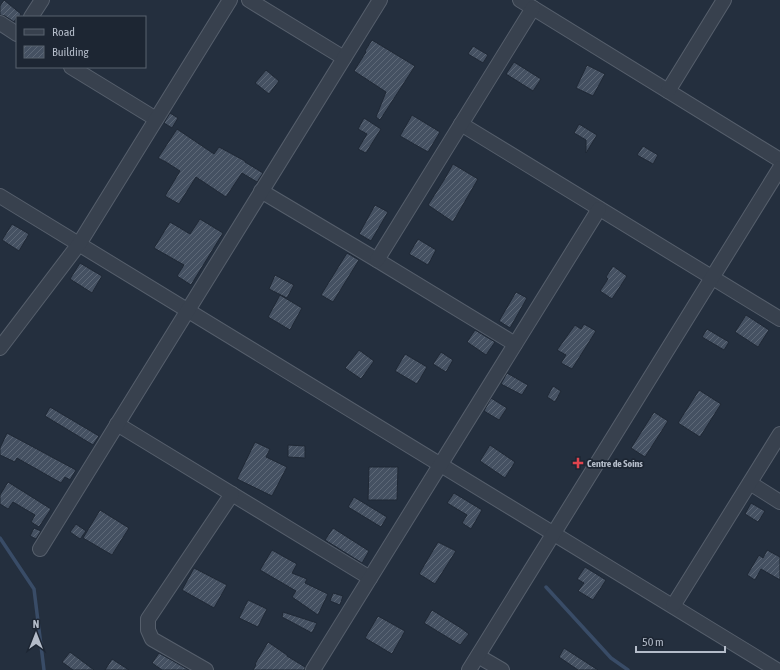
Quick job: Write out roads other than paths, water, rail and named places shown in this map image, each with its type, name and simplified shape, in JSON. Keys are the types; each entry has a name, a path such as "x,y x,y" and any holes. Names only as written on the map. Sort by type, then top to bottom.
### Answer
{"street":[{"path":"32,16 42,0"},
{"path":"0,348 79,244 230,0"},
{"path":"249,0 272,6 344,58"},
{"path":"40,549 380,0"},
{"path":"520,0 780,160"},
{"path":"668,91 724,0"},
{"path":"377,260 533,8"},
{"path":"0,23 16,33"},
{"path":"73,68 156,119"},
{"path":"461,124 780,319"},
{"path":"469,670 780,168"},
{"path":"261,191 515,344"},
{"path":"0,196 777,670"},
{"path":"313,670 599,209"},
{"path":"117,424 370,578"},
{"path":"673,606 780,434"},
{"path":"750,483 780,502"},
{"path":"206,670 152,640 148,630 148,619 232,494"},
{"path":"478,656 502,670"}],"waterway":[{"path":"0,538 34,589 44,670"},
{"path":"546,587 611,658 628,670"}],"place":[{"name":"Centre de Soins","path":"578,463"}]}
